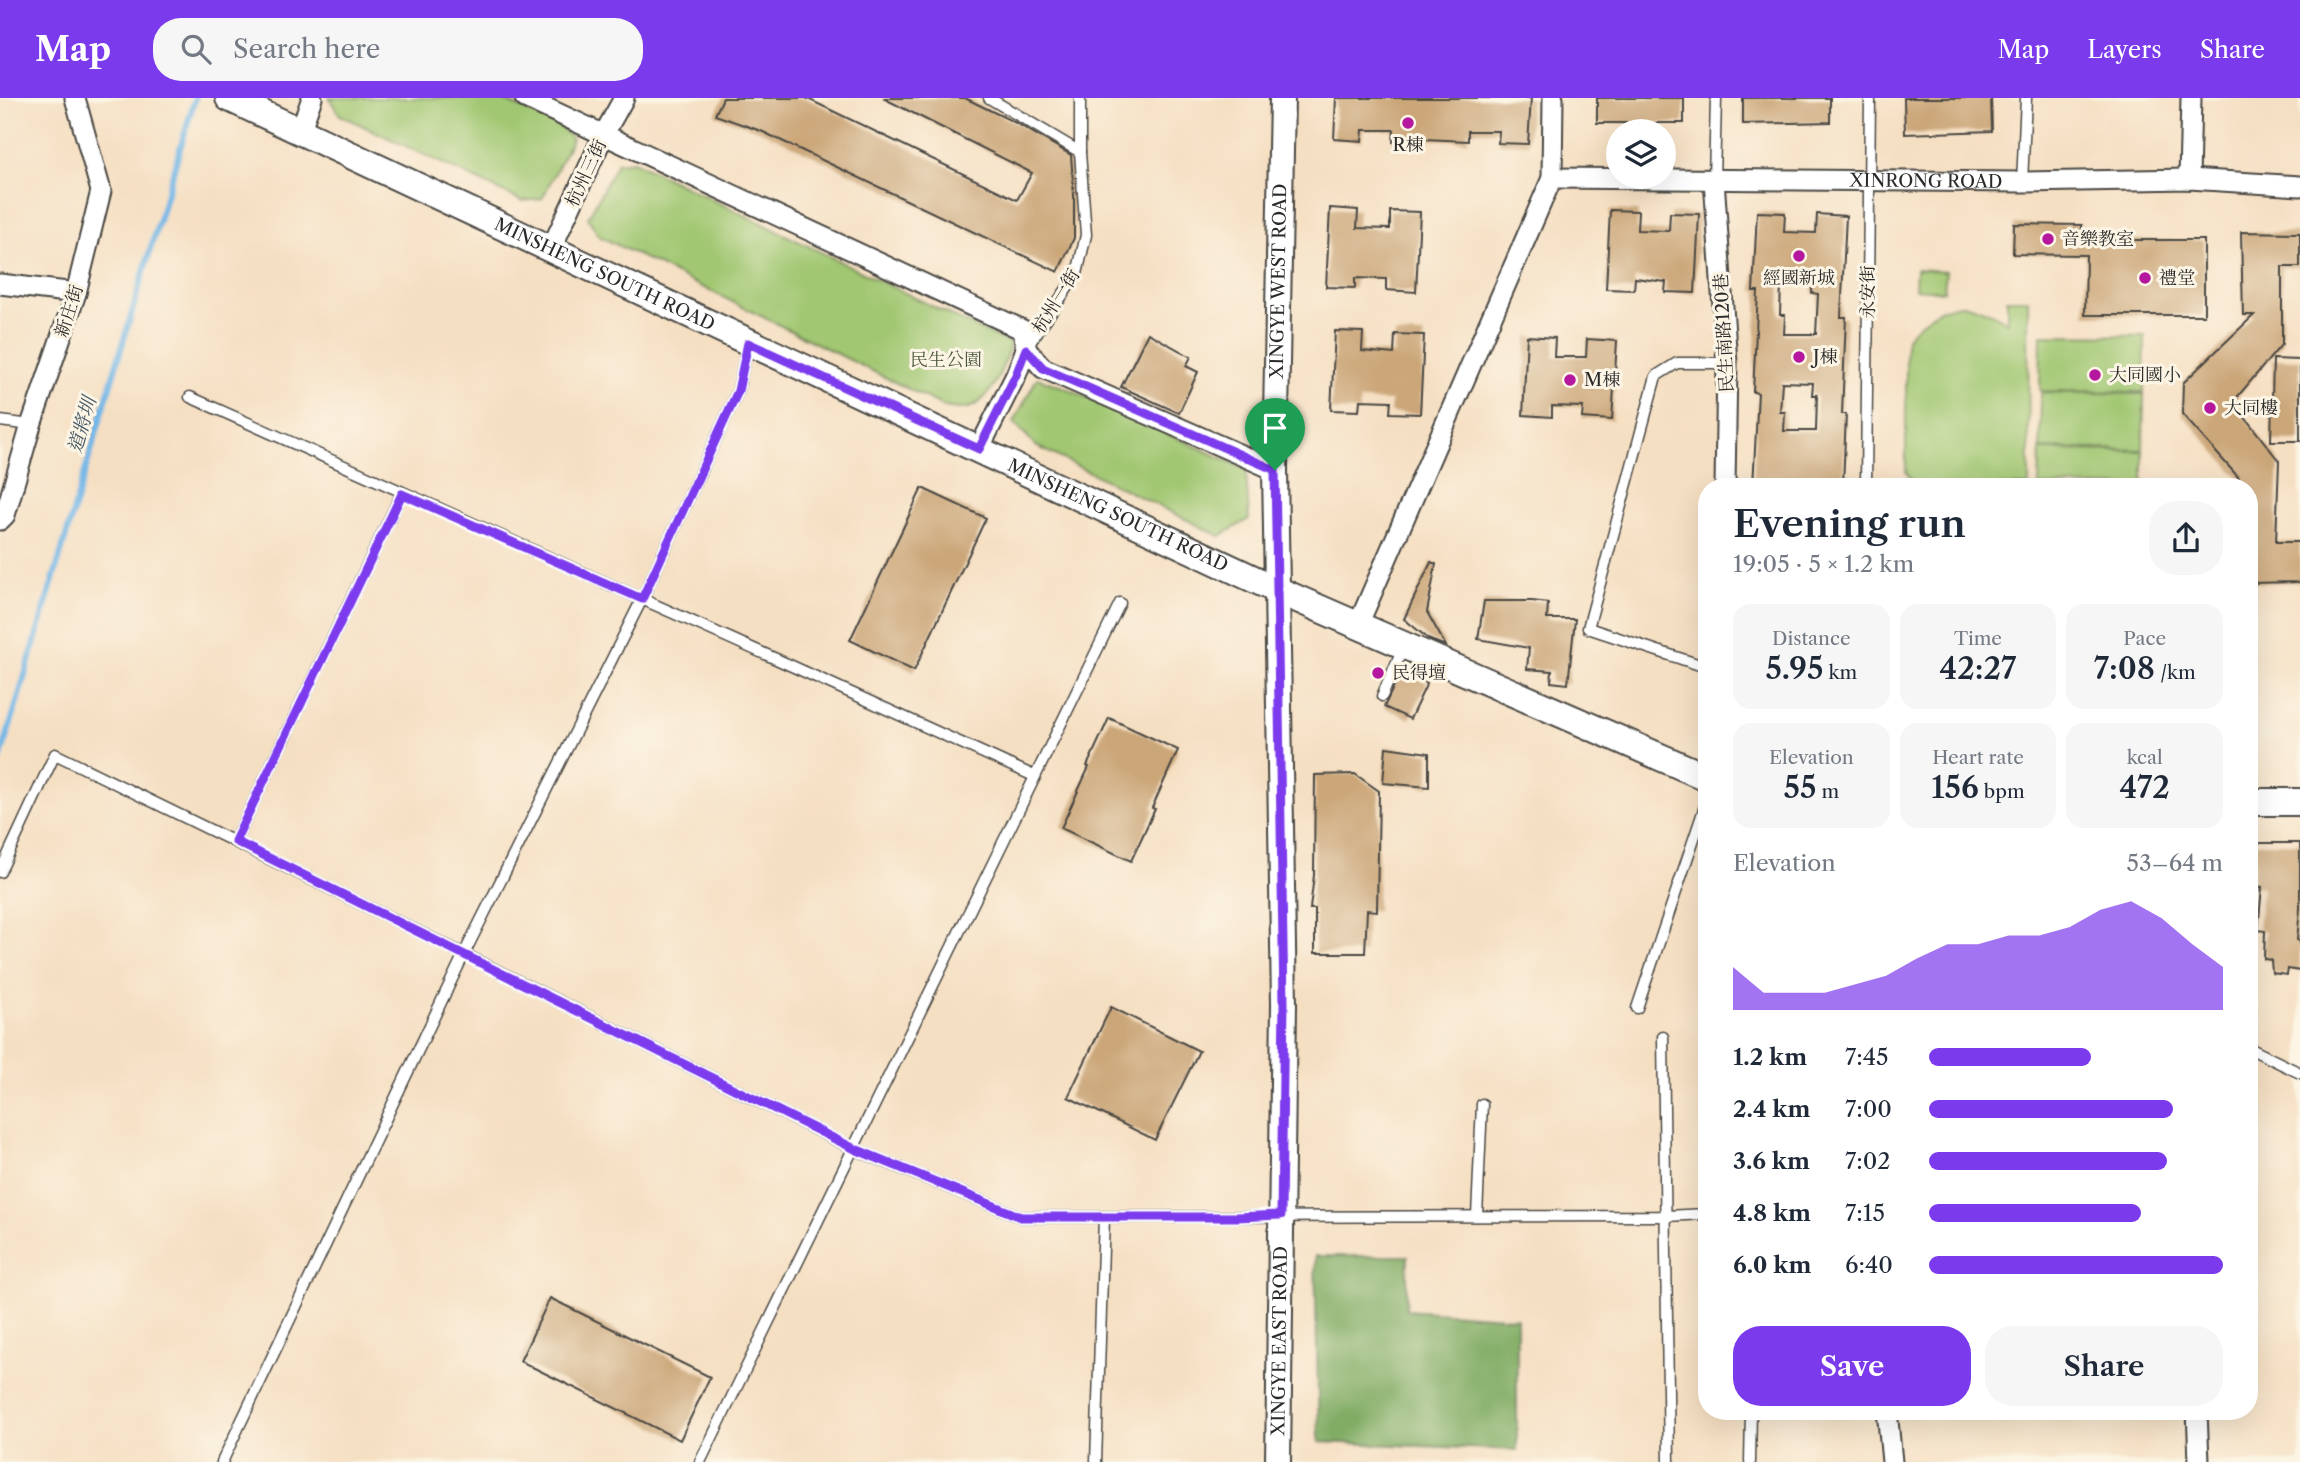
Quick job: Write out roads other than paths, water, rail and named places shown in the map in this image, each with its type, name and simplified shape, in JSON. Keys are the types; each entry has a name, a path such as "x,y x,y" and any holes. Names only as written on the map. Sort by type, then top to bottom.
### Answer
{"main road":[{"name":"MINSHENG SOUTH ROAD","path":"229,98 1277,590 1698,774"},
{"path":"2258,802 2300,802"}],"street":[{"name":"新庄街","path":"0,520 5,515 31,425 76,293 101,191 75,98"},
{"path":"300,132 312,98"},
{"path":"525,98 1023,330 1026,349 1043,368 1275,470"},
{"name":"杭州三街","path":"551,249 604,134 624,98"},
{"name":"XINGYE WEST ROAD","path":"1277,590 1275,470 1282,98"},
{"path":"1358,625 1552,178 1553,98"},
{"path":"2189,179 2190,98"},
{"name":"XINRONG ROAD","path":"1552,178 2022,182 2189,179 2300,186"},
{"name":"民生南路120巷","path":"1714,180 1727,363 1725,478"},
{"path":"0,284 76,293"},
{"name":"杭州一街","path":"979,449 1026,349"},
{"name":"XINGYE EAST ROAD","path":"1277,590 1284,1003 1278,1462"},
{"path":"1888,1420 1892,1462"},
{"path":"2197,1420 2199,1462"}],"lane":[{"path":"989,98 1080,152"},
{"name":"杭州一街","path":"1026,349 1077,274 1086,235 1080,152 1080,98"},
{"path":"1714,180 1716,98"},
{"name":"永安街","path":"1866,478 1870,98"},
{"path":"2022,182 2026,98"},
{"path":"222,1462 464,954 642,599 738,391 748,343"},
{"path":"1698,664 1588,628 1656,376 1677,363 1727,363"},
{"path":"190,397 1034,776"},
{"path":"0,421 31,425"},
{"path":"235,841 402,494"},
{"path":"701,1462 1120,603"},
{"path":"1382,696 1404,645"},
{"path":"0,872 55,754 855,1149 1021,1217 1698,1214"},
{"path":"1637,1008 1698,827"},
{"path":"1663,1037 1669,1462"},
{"path":"2258,1052 2300,1073"},
{"path":"1477,1216 1482,1104"},
{"path":"1096,1462 1104,1217"},
{"path":"1750,1462 1751,1420"}],"waterway":[{"name":"道將圳","path":"0,760 195,98"}],"place":[{"name":"R棟","path":"1408,123"},
{"name":"音樂教室","path":"2048,239"},
{"name":"經國新城","path":"1799,256"},
{"name":"禮堂","path":"2145,278"},
{"name":"J棟","path":"1799,357"},
{"name":"大同國小","path":"2095,375"},
{"name":"M棟","path":"1570,380"},
{"name":"大同樓","path":"2210,408"},
{"name":"民得壇","path":"1378,673"}],"park label":[{"name":"民生公園","path":"946,360"}]}
